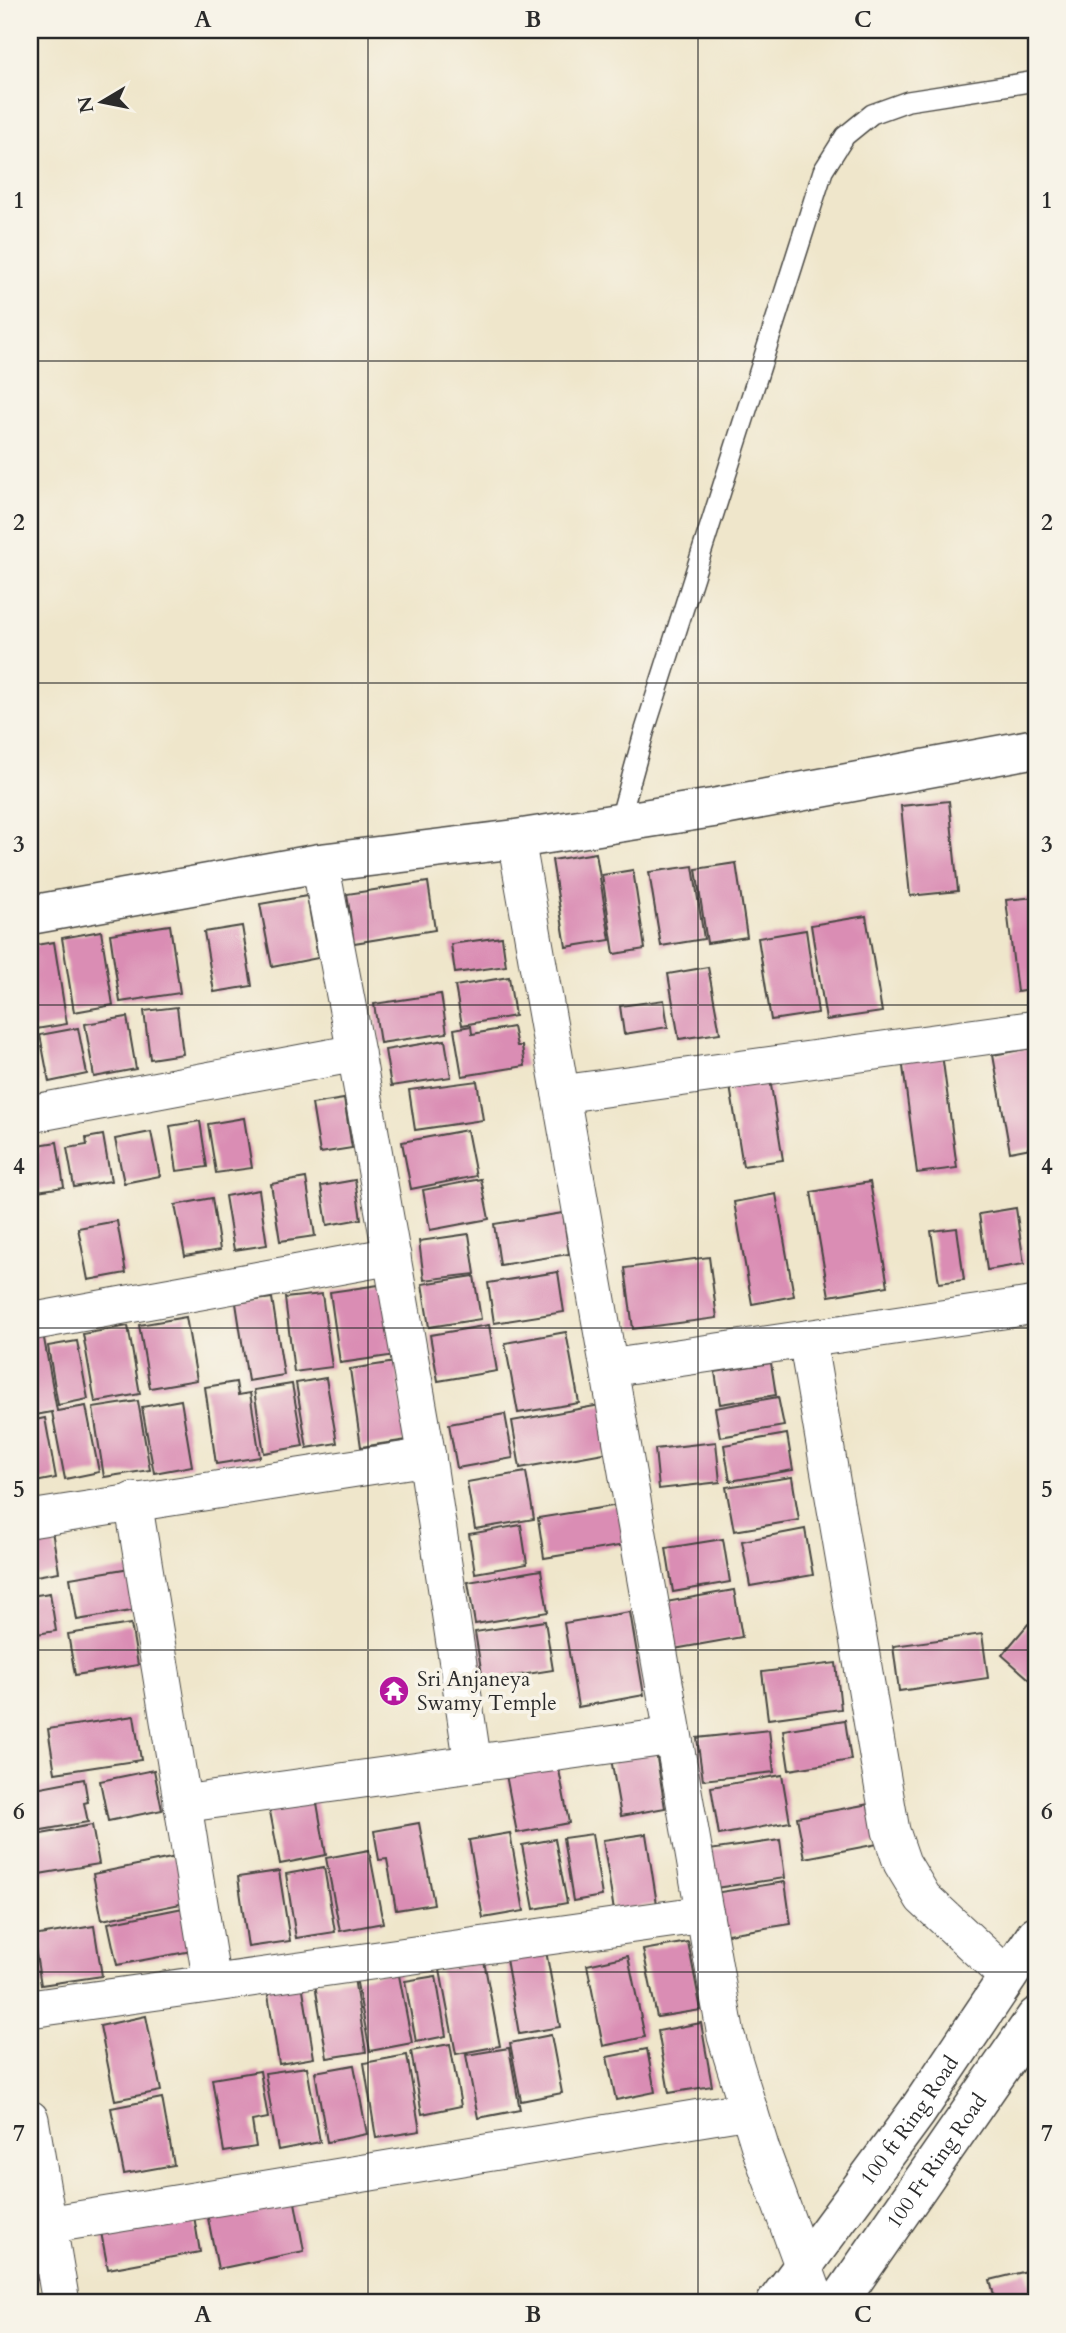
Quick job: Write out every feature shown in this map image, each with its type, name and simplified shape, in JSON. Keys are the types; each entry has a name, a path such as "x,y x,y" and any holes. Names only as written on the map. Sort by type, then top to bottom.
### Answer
{"street":[{"path":"30,915 320,863 516,839 713,808 1036,748"},
{"path":"516,839 726,2036 748,2110 817,2303"},
{"path":"320,863 428,1457 473,1764"},
{"path":"561,1094 1036,1029"},
{"path":"30,1114 356,1053"},
{"path":"30,1322 392,1256"},
{"path":"609,1368 1036,1305"},
{"path":"807,1339 891,1831 902,1863 923,1898 1008,1977"},
{"path":"30,1519 428,1457"},
{"path":"133,1501 212,1983"},
{"path":"182,1804 673,1736"},
{"path":"30,2008 705,1914"},
{"name":"100 ft Ring Road","path":"776,2303 917,2112 1036,1935"},
{"name":"100 Ft Ring Road","path":"838,2303 1036,2017"},
{"path":"47,2225 748,2110"},
{"path":"30,2119 61,2303"}],"lane":[{"path":"619,823 648,720 823,171 845,136 872,114 908,101 1036,81"}],"building":[{"path":"949,801 958,891 910,896 901,806"},
{"path":"596,853 610,940 566,947 552,860"},
{"path":"736,863 747,937 707,943 696,869"},
{"path":"693,866 704,939 661,946 649,872"},
{"path":"633,870 645,949 614,954 602,875"},
{"path":"428,882 435,930 354,943 347,894"},
{"path":"307,896 318,958 272,967 260,904"},
{"path":"1036,897 1036,989 1017,992 1006,900"},
{"path":"866,916 882,1012 826,1020 811,925"},
{"path":"170,925 180,993 120,1002 110,934"},
{"path":"242,926 252,986 214,992 204,932"},
{"path":"806,930 818,1013 771,1020 758,938"},
{"path":"101,931 113,1005 74,1012 62,938"},
{"path":"502,937 506,966 455,973 451,944"},
{"path":"54,942 67,1024 30,1030 30,946"},
{"path":"708,967 720,1033 679,1039 668,974"},
{"path":"509,977 515,1016 462,1025 455,986"},
{"path":"441,994 447,1033 380,1043 374,1004"},
{"path":"664,1000 668,1027 624,1034 620,1006"},
{"path":"177,1007 183,1054 150,1059 144,1011"},
{"path":"127,1017 136,1069 94,1077 85,1024"},
{"path":"471,1026 472,1034 513,1027 517,1046 522,1046 525,1066 462,1076 454,1029"},
{"path":"78,1028 87,1074 49,1082 40,1035"},
{"path":"445,1040 451,1077 391,1086 385,1050"},
{"path":"30,1047 39,1082 30,1084"},
{"path":"1036,1047 1036,1147 1010,1152 993,1055"},
{"path":"942,1054 957,1168 917,1173 902,1059"},
{"path":"770,1079 783,1160 743,1166 730,1086"},
{"path":"477,1081 483,1120 415,1130 409,1090"},
{"path":"344,1099 352,1148 320,1153 312,1104"},
{"path":"244,1118 252,1168 216,1173 208,1124"},
{"path":"200,1121 207,1167 177,1171 170,1126"},
{"path":"467,1130 476,1176 411,1189 402,1142"},
{"path":"151,1132 160,1176 124,1183 115,1139"},
{"path":"103,1135 111,1181 74,1187 67,1148 87,1145 86,1138"},
{"path":"57,1142 64,1187 30,1192 30,1154 39,1153 38,1145"},
{"path":"306,1178 315,1236 280,1241 271,1184"},
{"path":"481,1179 489,1219 430,1230 423,1190"},
{"path":"355,1180 361,1219 327,1225 321,1186"},
{"path":"870,1182 888,1286 829,1296 811,1192"},
{"path":"259,1190 267,1245 234,1250 225,1196"},
{"path":"776,1194 794,1296 752,1304 734,1202"},
{"path":"212,1198 220,1250 185,1256 175,1205"},
{"path":"1016,1208 1024,1264 987,1270 979,1214"},
{"path":"563,1213 569,1254 500,1265 494,1224"},
{"path":"117,1221 126,1273 88,1280 78,1228"},
{"path":"957,1228 964,1280 939,1283 931,1231"},
{"path":"469,1234 475,1274 424,1280 419,1241"},
{"path":"709,1257 717,1318 633,1329 625,1268"},
{"path":"558,1272 564,1312 494,1323 488,1283"},
{"path":"474,1276 481,1319 429,1327 422,1284"},
{"path":"386,1284 396,1355 340,1363 330,1292"},
{"path":"322,1294 332,1367 294,1372 285,1298"},
{"path":"272,1298 284,1375 248,1381 236,1303"},
{"path":"186,1317 197,1380 150,1388 139,1325"},
{"path":"489,1325 497,1371 438,1381 430,1335"},
{"path":"128,1326 140,1394 95,1402 83,1334"},
{"path":"566,1332 579,1403 518,1413 505,1343"},
{"path":"43,1333 57,1411 86,1406 99,1472 65,1479 52,1412 30,1416 30,1335"},
{"path":"77,1341 88,1399 58,1405 48,1346"},
{"path":"396,1362 407,1440 361,1447 350,1369"},
{"path":"771,1363 776,1395 720,1404 715,1372"},
{"path":"326,1378 337,1443 307,1448 296,1383"},
{"path":"236,1382 238,1395 250,1393 260,1457 216,1464 205,1387"},
{"path":"292,1384 303,1446 264,1453 254,1390"},
{"path":"778,1397 784,1426 720,1437 715,1408"},
{"path":"181,1400 192,1466 154,1473 142,1407"},
{"path":"138,1401 150,1470 104,1477 93,1408"},
{"path":"606,1404 615,1451 520,1468 512,1421"},
{"path":"505,1414 513,1458 457,1468 449,1424"},
{"path":"45,1418 56,1478 30,1483 30,1421"},
{"path":"787,1434 793,1470 730,1481 724,1445"},
{"path":"716,1442 720,1482 659,1489 655,1449"},
{"path":"526,1472 534,1519 475,1529 467,1482"},
{"path":"792,1477 799,1520 734,1531 726,1487"},
{"path":"619,1505 625,1545 544,1558 538,1518"},
{"path":"51,1525 59,1572 30,1577 30,1528"},
{"path":"521,1525 527,1564 475,1573 469,1534"},
{"path":"805,1529 813,1575 750,1586 742,1541"},
{"path":"723,1539 730,1582 673,1592 666,1548"},
{"path":"136,1567 143,1609 77,1620 70,1578"},
{"path":"541,1570 548,1612 475,1624 468,1582"},
{"path":"734,1590 742,1637 674,1649 666,1602"},
{"path":"50,1593 56,1631 30,1635 30,1596"},
{"path":"630,1612 644,1695 578,1707 564,1623"},
{"path":"545,1621 553,1670 483,1681 475,1632"},
{"path":"131,1624 138,1665 75,1675 68,1634"},
{"path":"1028,1624 1036,1630 1036,1685 1002,1655"},
{"path":"982,1634 988,1678 899,1691 893,1646"},
{"path":"836,1663 841,1709 768,1719 762,1672"},
{"path":"134,1716 141,1760 55,1773 48,1729"},
{"path":"845,1720 851,1760 789,1770 783,1730"},
{"path":"769,1730 774,1772 703,1780 697,1738"},
{"path":"654,1740 665,1808 621,1816 609,1747"},
{"path":"556,1754 569,1823 517,1833 504,1764"},
{"path":"154,1770 162,1810 108,1821 100,1781"},
{"path":"782,1775 790,1822 719,1835 711,1787"},
{"path":"84,1779 88,1802 84,1803 88,1822 30,1832 30,1789"},
{"path":"316,1797 326,1855 280,1864 269,1806"},
{"path":"875,1803 883,1843 805,1858 797,1817"},
{"path":"419,1823 434,1904 396,1910 387,1859 379,1860 374,1831"},
{"path":"92,1825 99,1864 33,1875 30,1836"},
{"path":"510,1833 524,1911 483,1918 469,1840"},
{"path":"592,1834 602,1896 573,1901 563,1838"},
{"path":"646,1834 657,1904 614,1911 603,1840"},
{"path":"555,1839 567,1903 534,1909 522,1845"},
{"path":"780,1840 785,1878 715,1888 709,1850"},
{"path":"369,1850 383,1923 340,1931 326,1858"},
{"path":"181,1856 190,1902 102,1920 93,1874"},
{"path":"324,1867 335,1932 296,1938 286,1874"},
{"path":"279,1871 290,1941 248,1947 238,1877"},
{"path":"785,1882 791,1924 721,1935 714,1893"},
{"path":"193,1906 202,1949 117,1965 108,1923"},
{"path":"94,1926 102,1976 41,1985 33,1936"},
{"path":"688,1942 701,2010 657,2017 643,1950"},
{"path":"546,1951 560,2027 519,2034 506,1959"},
{"path":"628,1956 645,2037 603,2046 587,1965"},
{"path":"484,1961 500,2046 456,2054 440,1970"},
{"path":"398,1970 412,2043 370,2051 356,1978"},
{"path":"436,1976 446,2036 416,2042 405,1981"},
{"path":"301,1977 314,2058 279,2064 266,1982"},
{"path":"354,1978 366,2052 327,2058 315,1984"},
{"path":"146,2016 161,2091 115,2100 100,2026"},
{"path":"701,2023 712,2086 669,2093 658,2031"},
{"path":"551,2035 562,2093 521,2101 510,2043"},
{"path":"450,2044 461,2106 422,2114 411,2051"},
{"path":"509,2048 520,2110 478,2118 466,2055"},
{"path":"647,2049 655,2092 616,2100 607,2057"},
{"path":"407,2055 420,2131 376,2138 364,2063"},
{"path":"354,2065 367,2134 327,2142 315,2072"},
{"path":"307,2067 320,2142 278,2150 265,2073"},
{"path":"260,2071 268,2118 252,2121 256,2147 224,2152 212,2079"},
{"path":"162,2098 174,2165 124,2174 111,2108"},
{"path":"292,2186 304,2251 218,2269 205,2203"},
{"path":"30,2196 52,2277 30,2281"},
{"path":"193,2210 200,2252 108,2269 100,2227"},
{"path":"1027,2271 1036,2303 996,2303 990,2280"}],"place":[{"name":"Sri Anjaneya Swamy Temple","path":"394,1691"}]}
